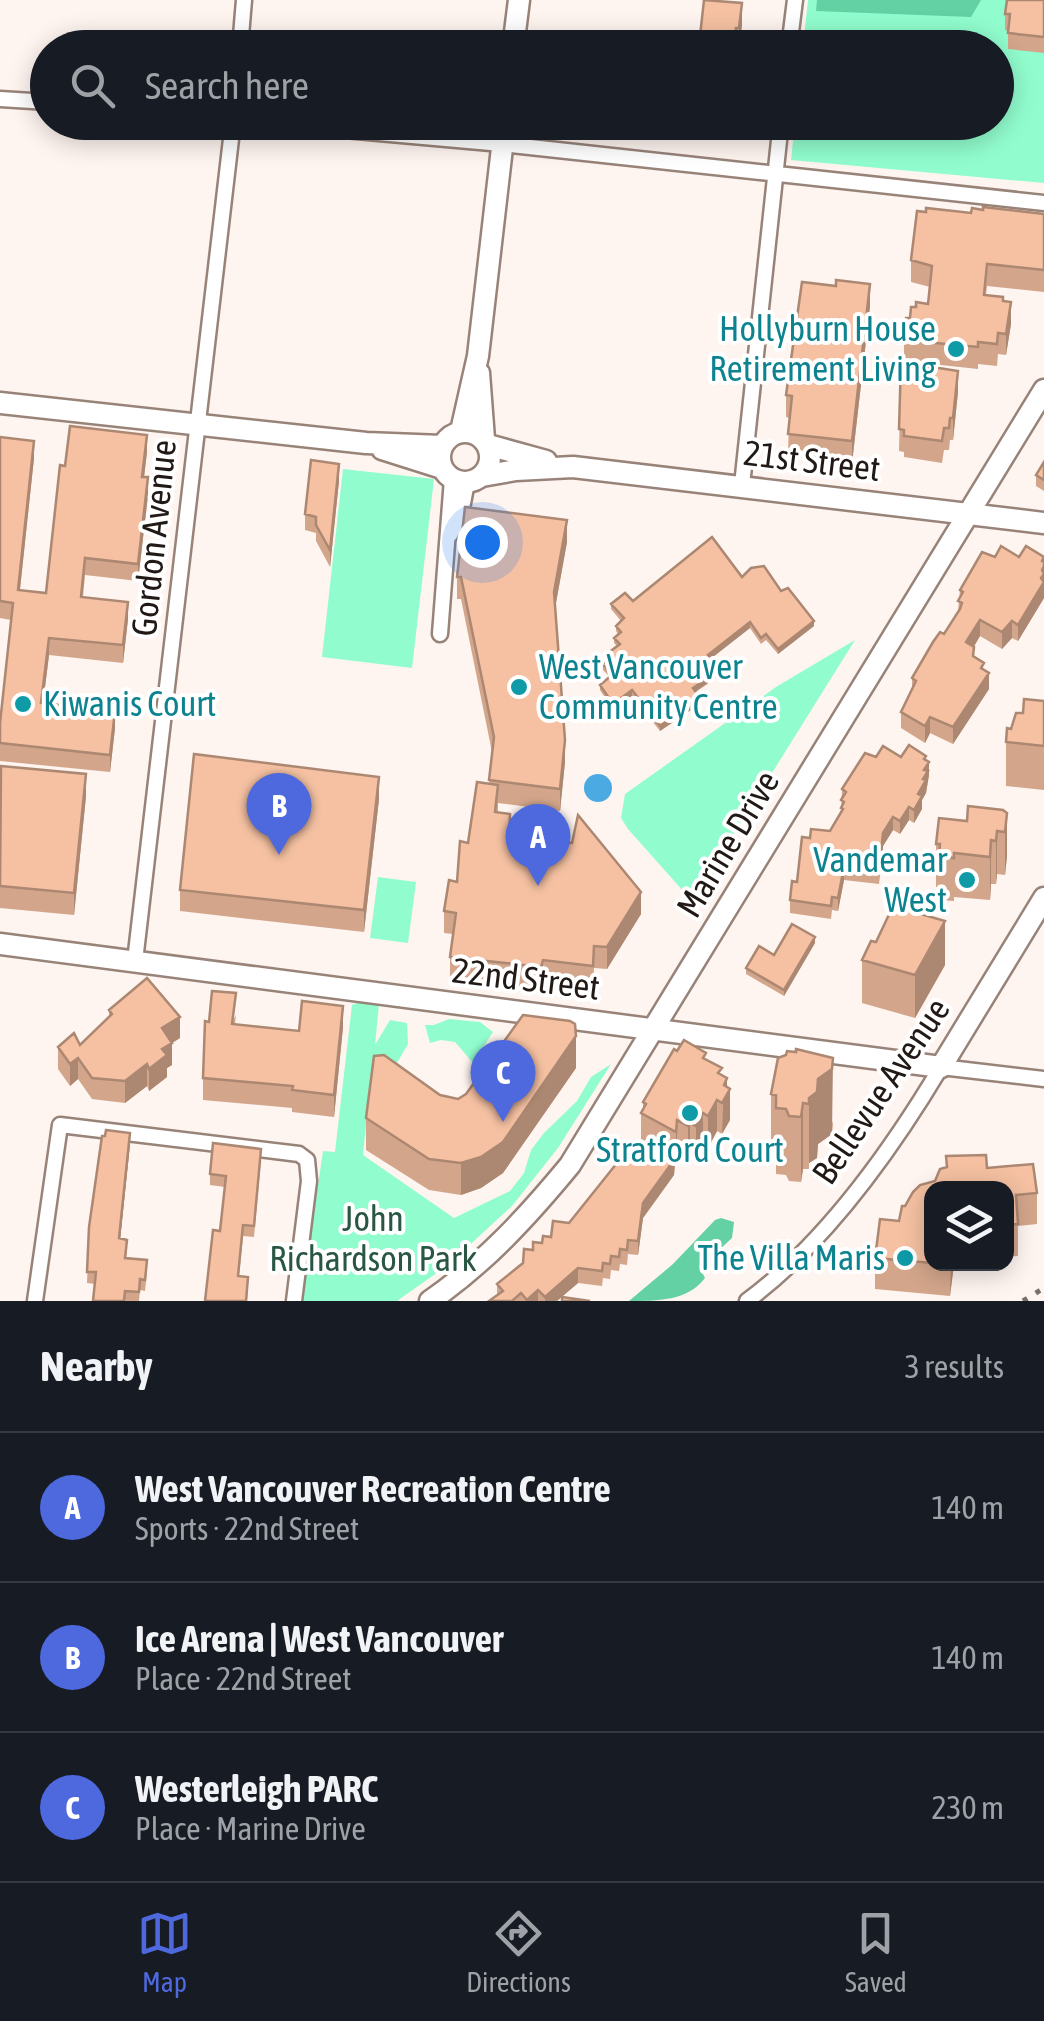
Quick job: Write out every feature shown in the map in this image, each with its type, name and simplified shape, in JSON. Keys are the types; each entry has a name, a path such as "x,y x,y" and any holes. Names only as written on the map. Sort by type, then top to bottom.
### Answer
{"main road":[{"path":"515,30 518,0"},
{"path":"478,356 490,461 457,470 447,439 461,431 478,356 502,140"},
{"name":"Marine Drive","path":"430,1301 488,1256 530,1214 570,1165 1044,390"},
{"name":"21st Street","path":"0,402 366,444 457,470 573,467 1044,524"},
{"name":"21st Street","path":"461,431 573,467"},
{"name":"Bellevue Avenue","path":"941,1068 1044,898"},
{"name":"22nd Street","path":"0,944 941,1068"}],"street":[{"path":"242,30 244,0"},
{"path":"791,30 795,0"},
{"path":"0,99 30,101"},
{"name":"Gordon Avenue","path":"135,961 230,140"},
{"path":"457,140 1044,203"},
{"path":"742,485 778,140"},
{"path":"440,634 457,470"},
{"name":"22nd Street","path":"941,1068 1044,1079"},
{"name":"Bellevue Avenue","path":"748,1301 774,1281 831,1220 900,1130 941,1068"},
{"path":"35,1301 60,1125 299,1154 310,1169 294,1301"}],"green space":[{"path":"808,0 1044,0 1044,183 791,160 793,140 1014,140 1014,30 805,30"},
{"path":"817,0 981,0 971,17 816,11"},
{"path":"343,469 434,479 412,668 322,657"},
{"path":"855,640 692,901 621,818 625,794 776,687"},
{"path":"378,877 416,882 408,943 370,938"},
{"name":"John Richardson Park","path":"379,1004 375,1045 390,1020 407,1023 408,1044 384,1085 370,1087 363,1155 454,1218 510,1191 544,1133 577,1101 591,1077 611,1064 558,1148 512,1206 448,1265 397,1301 301,1301 323,1151 335,1152 352,1005"},
{"path":"449,1019 480,1022 493,1032 473,1063 455,1042 430,1043 425,1025"},
{"path":"715,1220 734,1222 732,1238 718,1251 721,1261 710,1268 703,1263 699,1266 705,1278 698,1286 671,1298 629,1301 673,1264"}],"water":[{"path":"598,774 608,778 612,788 608,798 598,802 588,798 584,788 588,778"}],"building":[{"path":"704,0 742,3 739,28 701,30"},
{"path":"1007,0 1044,0 1044,37 1014,34 1014,30 1008,30 1010,14 1005,14"},
{"path":"926,208 971,213 972,208 1044,214 1044,270 987,264 984,295 1011,302 1006,334 998,333 997,344 978,342 978,347 904,340 911,307 916,307 916,302 928,304 932,266 911,260 917,211 926,212"},
{"path":"836,280 870,284 852,441 788,434 792,396 786,395 802,282 836,286"},
{"path":"901,362 958,371 953,418 949,428 944,428 942,441 904,436 904,430 899,429"},
{"path":"70,426 147,435 142,477 148,477 138,564 85,558 81,597 128,602 123,645 49,638 41,703 115,711 110,755 0,743 13,603 0,601 0,437 34,441 18,590 46,593 60,465 65,466"},
{"path":"311,460 339,464 330,550 316,525 316,517 305,514"},
{"path":"1044,462 1044,480 1036,475"},
{"name":"West Vancouver Community Centre","path":"465,507 567,520 554,592 565,740 560,789 489,780 494,737 461,577 457,577"},
{"path":"712,537 742,577 751,568 764,566 781,591 788,588 814,621 778,649 766,634 761,638 750,622 708,655 720,670 693,688 700,698 660,726 632,690 613,704 600,685 612,675 603,664 611,658 608,653 620,644 614,638 621,632 616,626 624,618 611,604 625,593 633,601"},
{"path":"1001,546 1019,557 1026,546 1044,557 1044,582 1018,625 1012,621 1002,632 980,620 966,642 974,647 973,656 984,663 981,668 989,673 953,727 930,717 925,726 901,712 916,681 912,678 933,642 940,632 944,634 960,609 960,590 982,552 995,557"},
{"path":"1024,699 1044,701 1044,746 1006,742 1007,728 1011,729 1016,713 1023,713"},
{"path":"909,745 929,762 924,770 928,771 923,779 926,780 914,810 909,807 900,821 893,817 883,833 879,871 844,867 838,898 832,897 831,906 790,900 792,881 797,882 802,837 810,838 811,829 830,831 843,809 841,800 846,792 842,789 865,753 876,757 883,746 901,757"},
{"path":"194,754 379,777 364,910 180,890"},
{"path":"1,766 86,774 74,893 0,886"},
{"path":"477,782 498,785 495,812 510,814 509,838 547,848 554,841 572,843 578,815 641,892 607,947 594,946 593,966 543,960 541,967 450,957 456,913 444,911 449,880 457,882 460,841 468,843"},
{"path":"968,806 1003,810 1007,813 1005,832 997,831 996,841 991,840 990,857 954,853 954,858 939,856 939,818 967,821"},
{"path":"893,906 945,921 915,975 862,960 871,941 876,942"},
{"path":"792,924 815,937 784,990 746,968 759,946 774,955"},
{"path":"147,978 180,1017 162,1028 172,1043 162,1049 167,1055 125,1081 92,1078 78,1058 70,1064 58,1047 74,1033 80,1045 112,1014 109,1010"},
{"path":"212,991 236,993 232,1024 299,1031 302,1001 343,1006 334,1095 292,1090 293,1086 203,1078 205,1021 209,1022"},
{"path":"523,1015 570,1021 575,1024 576,1036 503,1142 481,1157 461,1163 429,1159 366,1118 374,1056 384,1055 440,1095 458,1099 466,1094"},
{"path":"684,1040 706,1053 703,1058 722,1068 718,1073 727,1078 724,1085 730,1089 722,1103 717,1100 708,1116 703,1113 696,1126 677,1120 676,1132 641,1113 646,1104 643,1102 674,1049 677,1051"},
{"path":"796,1049 833,1058 832,1069 818,1079 817,1092 809,1098 809,1104 803,1103 801,1117 789,1116 786,1109 776,1108 776,1095 771,1094 778,1058"},
{"path":"106,1130 130,1133 119,1238 127,1240 125,1258 147,1260 139,1292 125,1291 124,1301 93,1301 96,1272 87,1272 89,1227"},
{"path":"213,1143 261,1149 254,1226 243,1225 238,1276 248,1277 246,1301 205,1301 213,1230 220,1231 226,1176 210,1174"},
{"path":"629,1148 675,1152 674,1160 643,1203 638,1241 628,1240 627,1250 620,1249 619,1257 611,1256 610,1264 603,1263 602,1271 578,1268 545,1297 538,1290 527,1300 521,1293 512,1301 489,1301 503,1291 497,1284 523,1263 524,1249 533,1250 533,1242 542,1243 543,1236 551,1237 553,1221 569,1223"},
{"path":"986,1155 987,1168 1033,1164 1037,1193 1016,1195 1018,1224 1014,1224 1014,1181 935,1181 940,1169 947,1167 946,1156"},
{"path":"924,1184 924,1262 875,1258 880,1219 899,1221 902,1206"}],"railway":[{"path":"1023,1301 1044,1288"}],"place":[{"name":"Hollyburn House Retirement Living","path":"956,349"},
{"name":"West Vancouver Community Centre","path":"519,687"},
{"name":"Kiwanis Court","path":"23,704"},
{"name":"Ice Arena | West Vancouver","path":"279,855"},
{"name":"Vandemar West","path":"967,880"},
{"name":"West Vancouver Recreation Centre","path":"538,886"},
{"name":"Stratford Court","path":"690,1113"},
{"name":"Westerleigh PARC","path":"503,1122"},
{"name":"The Villa Maris","path":"905,1258"}]}
